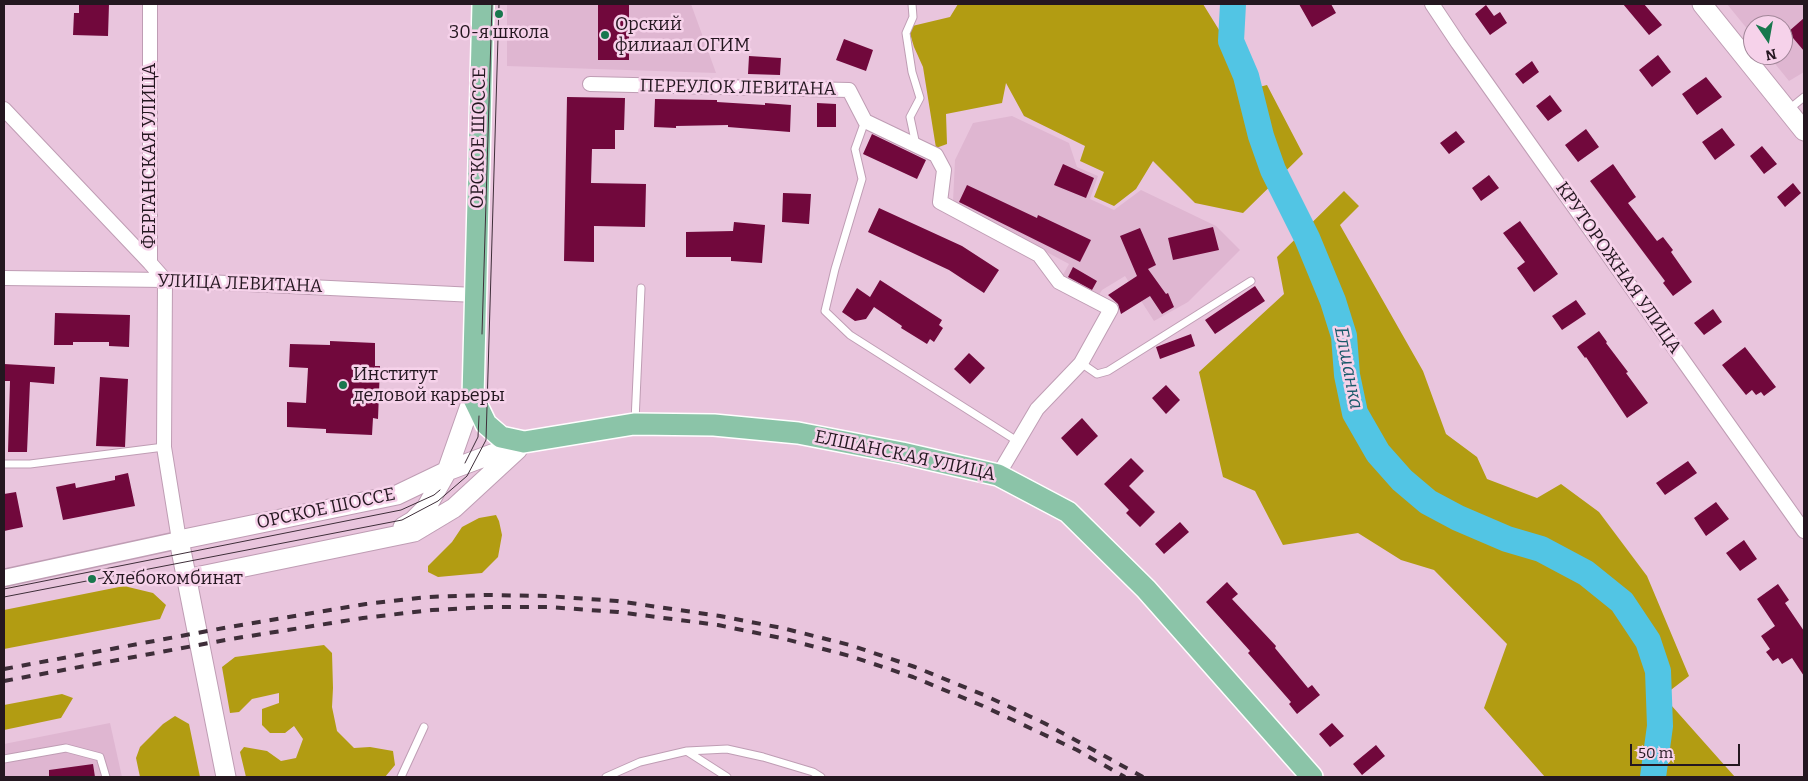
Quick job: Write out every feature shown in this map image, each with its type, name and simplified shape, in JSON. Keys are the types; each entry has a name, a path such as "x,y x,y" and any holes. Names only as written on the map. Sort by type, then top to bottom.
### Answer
{"main road":[{"name":"ОРСКОЕ ШОССЕ","path":"179,540 396,495 447,471 473,397 483,4"},
{"path":"1702,4 1804,131"},
{"path":"473,397 486,424 501,437 524,442"},
{"name":"ЕЛШАНСКАЯ УЛИЦА","path":"524,442 634,424 714,425 798,433 902,453 998,475 1068,512 1146,589 1312,777"},
{"path":"385,539 413,521 426,508 447,471 524,442"},
{"path":"186,579 414,532 454,508 524,442"},
{"path":"179,540 226,777"}],"street":[{"name":"ФЕРГАНСКАЯ УЛИЦА","path":"150,4 150,264 166,280"},
{"name":"КРУТОРОЖНАЯ УЛИЦА","path":"1432,4 1804,531"},
{"name":"ПЕРЕУЛОК ЛЕВИТАНА","path":"590,84 849,90 865,121"},
{"path":"4,109 150,264"},
{"path":"865,121 936,155 944,170 940,202 1039,255 1058,282 1111,309 1081,363 1037,409 998,475"},
{"name":"УЛИЦА ЛЕВИТАНА","path":"4,278 166,280 476,295"},
{"path":"166,280 164,447 179,540"},
{"name":"ОРСКОЕ ШОССЕ","path":"4,578 179,540"}],"lane":[{"path":"912,4 913,16 906,33 912,72 920,98 910,117 916,145"},
{"path":"1787,110 1804,97"},
{"path":"865,121 855,149 862,179 835,269 825,311 850,335 1017,441"},
{"path":"1081,363 1097,374 1108,371 1251,281"},
{"path":"634,424 641,288"},
{"path":"4,464 30,464 164,447"},
{"path":"400,777 424,727"},
{"path":"4,759 66,748 100,757 106,777"},
{"path":"606,777 640,762 688,751 727,749 813,772 822,777"},
{"path":"688,751 727,777"}],"shaded area":[{"name":"Орский филиаал ОГИМ","path":"507,4 691,4 716,73 507,66"},
{"path":"958,4 1203,4 1255,88 1267,85 1303,154 1243,213 1195,203 1153,161 1136,189 1114,206 1094,197 1104,172 1080,161 1085,146 1024,116 1006,83 1002,103 946,114 947,144 936,148 923,67 908,27 950,17"},
{"path":"1727,4 1804,4 1804,72 1789,81 1776,65 1793,65 1793,15 1743,15 1743,24"},
{"path":"1012,116 1069,143 1077,167 1098,176 1090,199 1114,210 1141,190 1216,226 1240,250 1188,302 1154,321 1125,276 1102,290 1096,300 1060,280 1069,264 953,202 955,160 973,123"},
{"path":"1344,191 1359,206 1340,225 1423,371 1446,434 1477,457 1487,479 1537,498 1561,484 1599,512 1647,576 1689,676 1663,696 1735,777 1545,777 1484,708 1507,644 1434,570 1401,560 1358,533 1283,545 1255,491 1223,477 1199,372 1284,294 1277,257"},
{"path":"496,515 502,535 498,557 482,573 438,577 428,572 428,566 452,542 462,527 479,518"},
{"path":"124,586 153,593 166,605 160,619 4,649 4,610"},
{"path":"324,645 332,653 332,707 337,731 354,748 370,747 393,751 395,765 385,777 246,777 240,752 244,747 267,751 281,761 296,758 303,739 294,726 285,733 270,733 262,725 262,709 279,703 279,693 252,699 239,712 230,713 222,667 235,657"},
{"path":"62,694 73,698 61,718 4,730 4,705"},
{"path":"175,716 189,724 200,777 140,777 136,758 140,747 163,724"},
{"path":"110,723 122,777 4,777 4,744"}],"building":[{"path":"79,4 109,4 108,36 73,35 74,13 79,13"},
{"path":"598,4 629,4 629,60 598,60"},
{"path":"1299,4 1331,4 1336,13 1312,27"},
{"path":"1623,4 1644,4 1662,25 1649,35"},
{"path":"1486,5 1494,16 1500,12 1507,23 1490,35 1475,14"},
{"path":"1804,18 1804,51 1793,38 1793,28"},
{"path":"844,39 873,50 866,71 836,60"},
{"path":"1658,55 1671,72 1652,87 1639,70"},
{"path":"749,56 781,58 780,75 748,74"},
{"path":"1532,61 1539,72 1523,84 1515,74"},
{"path":"1706,77 1722,97 1697,115 1682,94"},
{"path":"1550,95 1562,111 1548,121 1536,106"},
{"path":"567,97 625,98 624,130 615,130 615,149 592,149 591,183 646,184 645,227 594,226 594,262 564,261"},
{"path":"655,99 717,100 717,102 791,105 790,132 728,127 728,125 676,126 676,128 654,127"},
{"path":"817,103 836,104 836,127 817,127"},
{"path":"1722,128 1735,145 1715,160 1702,142"},
{"path":"1586,129 1599,147 1578,162 1565,145"},
{"path":"1456,131 1465,142 1449,154 1440,143"},
{"path":"872,134 926,160 917,179 863,154"},
{"path":"1762,146 1777,164 1764,174 1750,156"},
{"path":"1063,164 1094,178 1086,198 1054,185"},
{"path":"1613,164 1636,197 1628,203 1657,241 1663,237 1692,282 1673,296 1663,283 1665,281 1590,181"},
{"path":"1489,175 1499,188 1481,201 1472,188"},
{"path":"1793,183 1801,193 1785,207 1777,197"},
{"path":"967,185 1037,218 1038,215 1091,240 1080,262 959,202"},
{"path":"783,193 811,194 809,224 782,222"},
{"path":"879,208 962,246 999,270 984,293 949,270 868,232"},
{"path":"1520,221 1558,274 1534,292 1517,268 1525,262 1503,233"},
{"path":"734,222 765,225 762,263 731,261 731,257 686,257 686,232 733,231"},
{"path":"1213,227 1219,250 1173,260 1168,238"},
{"path":"1140,228 1156,265 1148,269 1166,294 1168,293 1174,307 1162,314 1150,296 1121,314 1118,304 1108,295 1137,276 1120,236"},
{"path":"1073,267 1097,281 1092,290 1068,277"},
{"path":"880,280 942,320 939,325 943,328 934,342 930,339 927,344 901,328 902,326 874,307 866,319 855,321 842,312 857,288 870,297"},
{"path":"1255,286 1265,301 1215,334 1205,320"},
{"path":"1576,300 1586,314 1562,330 1552,316"},
{"path":"1713,309 1722,322 1704,335 1694,323"},
{"path":"55,313 130,315 129,347 109,346 109,342 73,342 73,345 54,345"},
{"path":"1599,331 1648,403 1627,418 1586,357 1577,347"},
{"path":"1191,334 1195,346 1160,359 1156,347"},
{"name":"Институт деловой карьеры","path":"330,341 375,343 375,366 380,366 378,419 373,418 372,435 326,433 326,429 287,427 287,402 306,403 308,368 289,367 290,344 330,345"},
{"path":"1745,347 1776,387 1764,396 1761,392 1756,395 1752,390 1746,395 1722,365"},
{"path":"969,353 985,368 970,384 954,369"},
{"path":"4,364 55,367 54,384 30,382 27,452 8,452 10,381 4,381"},
{"path":"100,377 128,379 125,447 96,446"},
{"path":"1166,385 1180,400 1166,414 1152,398"},
{"path":"1082,418 1098,436 1077,456 1061,438"},
{"path":"1131,458 1144,471 1129,486 1155,512 1140,527 1126,513 1129,510 1104,484"},
{"path":"1688,461 1697,473 1665,495 1656,483"},
{"path":"128,473 135,506 63,520 56,487 75,483 76,488 115,480 115,476"},
{"path":"16,492 23,527 4,531 4,494"},
{"path":"1716,502 1729,519 1706,536 1694,518"},
{"path":"1180,522 1189,532 1164,554 1155,544"},
{"path":"1744,540 1757,559 1740,571 1726,553"},
{"path":"1227,582 1238,594 1232,599 1276,646 1275,648 1308,688 1312,685 1320,695 1297,714 1289,704 1291,702 1248,653 1250,651 1206,602"},
{"path":"1778,584 1789,600 1785,603 1804,631 1804,676 1792,658 1782,664 1778,658 1773,661 1766,652 1770,649 1761,636 1775,626 1757,599"},
{"path":"1332,723 1344,736 1330,747 1319,734"},
{"path":"1376,745 1385,756 1362,775 1353,764"},
{"path":"93,764 95,777 49,777 49,770"}],"waterway":[{"name":"Елшанка","path":"1233,4 1231,41 1246,76 1261,136 1273,170 1307,238 1333,301 1344,336 1347,375 1355,413 1378,453 1402,480 1428,502 1458,518 1507,539 1541,549 1586,573 1622,602 1648,641 1658,671 1660,726 1653,777"}],"tram line":[{"path":"482,334 492,4"},
{"path":"4,597 402,520 438,501 467,476 486,440 499,4"},
{"path":"465,463 478,437 479,416"},
{"path":"4,589 401,510 434,495 440,490"}],"railway":[{"path":"4,669 229,627 366,604 427,597 486,595 547,596 617,601 720,616 782,628 850,645 915,667 984,695 1044,723 1143,777"},
{"path":"4,681 231,639 363,618 432,610 548,607 618,612 718,625 781,638 850,656 913,677 983,706 1077,750 1125,777"}],"place":[{"name":"30-я школа","path":"499,14"},
{"name":"Орский филиаал ОГИМ","path":"605,35"},
{"name":"Институт деловой карьеры","path":"343,385"},
{"name":"Хлебокомбинат","path":"92,579"}]}
